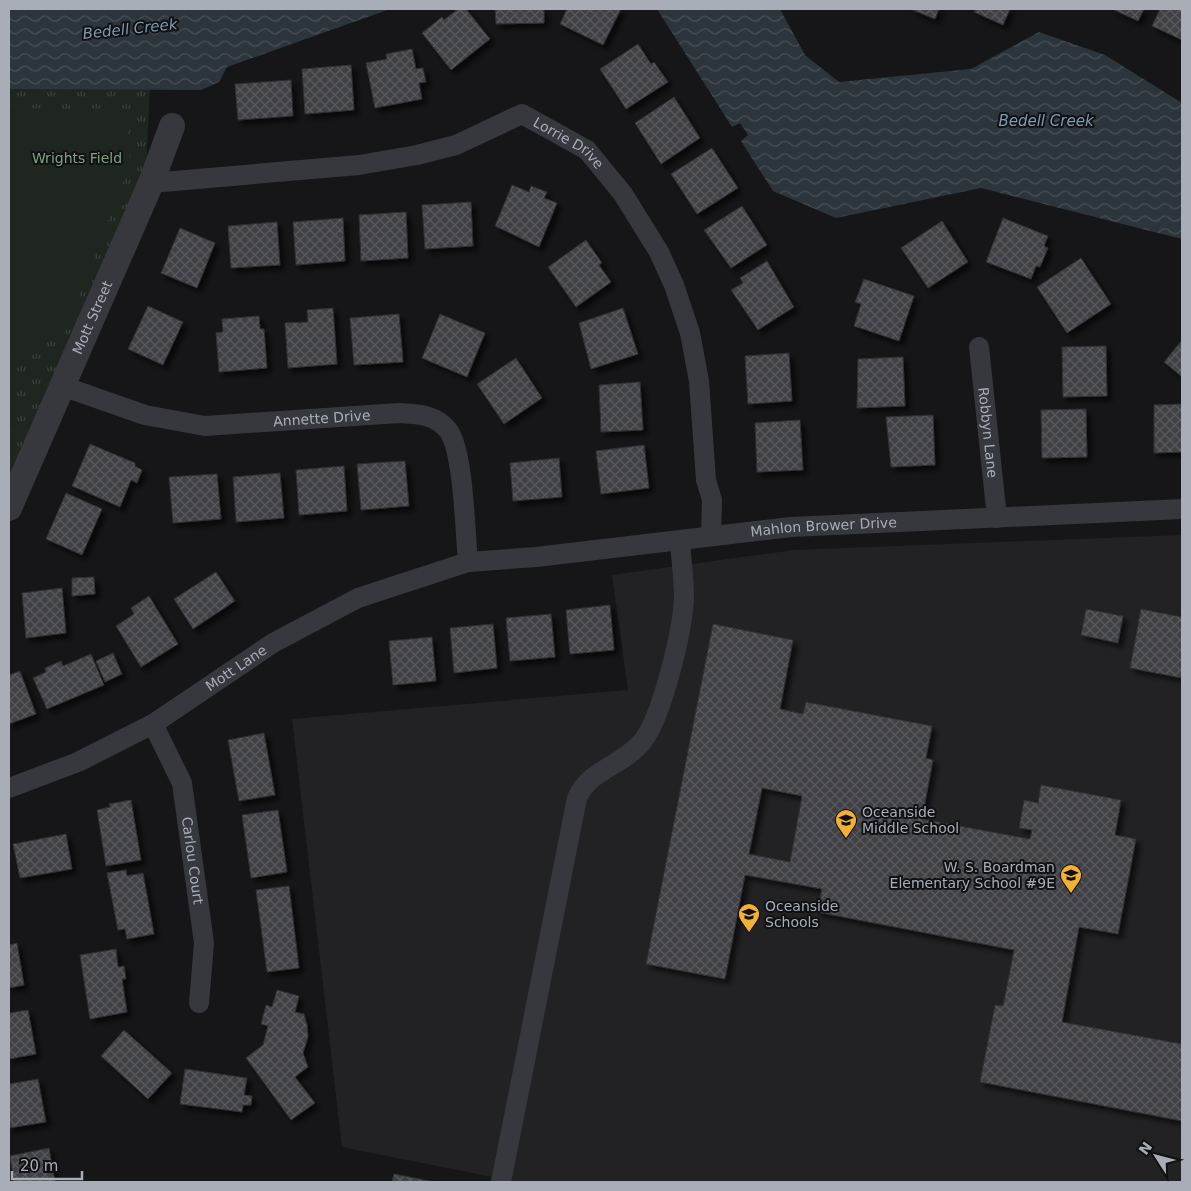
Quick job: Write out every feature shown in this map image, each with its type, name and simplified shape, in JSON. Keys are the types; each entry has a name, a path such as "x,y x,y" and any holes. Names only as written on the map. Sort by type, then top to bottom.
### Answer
{"street":[{"name":"Lorrie Drive","path":"151,183 359,165 417,155 456,145 522,114 587,150 623,194 659,252 674,285 690,333 699,381 706,480 712,500 710,536"},
{"name":"Mott Street","path":"9,508 151,183 172,126"},
{"name":"Robbyn Lane","path":"979,348 998,518"},
{"name":"Annette Drive","path":"62,386 145,415 205,426 399,413 419,414 432,418 448,430 458,458 468,562"},
{"name":"Mahlon Brower Drive","path":"468,562 536,557 792,527 1182,509"},
{"path":"501,1182 577,798 582,786 593,776 628,756 642,742 653,724 663,698 683,616 684,596 680,540"},
{"name":"Mott Lane","path":"9,788 78,762 152,724 274,643 358,598 468,562"},
{"name":"Carlou Court","path":"152,724 182,783 204,944 199,1003"}],"shaded area":[{"name":"Oceanside Schools","path":"1182,535 1182,1182 517,1182 342,1147 292,719 628,690 612,575 794,550"}],"green space":[{"name":"Wrights Field","path":"9,89 150,89 146,169 12,477 9,476"},
{"name":"Wrights Field","path":"9,108 126,110 130,164 65,333 27,350 9,342"}],"water":[{"name":"Bedell Creek","path":"9,9 390,9 227,67 219,82 201,90 9,89"},
{"name":"Bedell Creek","path":"657,9 780,9 805,55 839,82 971,69 1039,32 1105,55 1182,103 1182,239 981,188 836,218 773,191 741,141 748,135 740,123 732,127"}],"building":[{"path":"458,9 466,9 490,39 451,70 422,33 442,17 444,20"},
{"path":"495,9 544,9 544,23 496,24"},
{"path":"567,9 621,9 603,45 560,24"},
{"path":"910,9 939,9 935,19"},
{"path":"976,9 1010,9 1003,25 974,12"},
{"path":"1112,9 1144,9 1138,21"},
{"path":"1160,9 1182,9 1182,40 1152,26"},
{"path":"638,44 651,64 654,62 668,82 626,109 600,69"},
{"path":"412,49 416,69 423,68 426,82 419,83 422,99 375,108 366,63 387,59 386,54"},
{"path":"351,65 354,110 305,114 302,69"},
{"path":"291,80 293,116 238,120 235,84"},
{"path":"674,97 700,138 661,164 635,123"},
{"path":"712,148 738,188 697,214 671,174"},
{"path":"512,185 529,192 531,186 547,192 544,198 557,203 539,247 495,226"},
{"path":"471,202 473,246 425,249 422,205"},
{"path":"742,206 767,245 731,268 704,230"},
{"path":"406,212 408,258 361,261 359,215"},
{"path":"343,218 345,261 296,265 293,222"},
{"path":"1003,218 1048,236 1044,246 1048,248 1040,267 1036,266 1031,279 986,262"},
{"path":"942,221 968,262 928,288 901,248"},
{"path":"277,222 280,265 231,268 228,226"},
{"path":"180,228 215,243 197,288 161,273"},
{"path":"586,240 602,263 599,265 611,282 576,307 548,267"},
{"path":"1081,258 1111,304 1067,333 1037,287"},
{"path":"767,261 794,307 758,330 731,290 743,283 740,278"},
{"path":"864,279 914,296 899,341 854,326 861,304 855,302"},
{"path":"148,306 183,322 163,365 128,349"},
{"path":"333,308 337,364 288,368 285,323 308,322 307,310"},
{"path":"623,308 638,354 591,369 579,323"},
{"path":"399,314 403,362 354,365 350,318"},
{"path":"440,314 485,333 467,377 422,358"},
{"path":"259,316 260,329 264,329 267,368 219,372 216,333 223,332 222,319"},
{"path":"1182,340 1182,377 1164,362"},
{"path":"1106,346 1107,396 1063,397 1062,347"},
{"path":"789,353 792,401 748,404 745,356"},
{"path":"903,357 905,406 857,408 858,359"},
{"path":"516,358 542,398 504,424 477,384"},
{"path":"640,382 643,430 601,432 599,385"},
{"path":"1182,404 1182,452 1154,453 1154,405"},
{"path":"1086,409 1087,457 1042,458 1041,410"},
{"path":"933,415 935,465 891,467 886,417"},
{"path":"800,420 803,470 757,472 755,423"},
{"path":"90,444 135,463 135,466 142,470 137,483 131,480 120,507 72,486"},
{"path":"644,445 649,488 601,494 596,451"},
{"path":"559,458 562,497 513,501 510,463"},
{"path":"405,461 409,506 361,510 357,464"},
{"path":"344,466 347,511 299,515 296,470"},
{"path":"280,473 284,518 236,522 233,477"},
{"path":"217,474 221,519 173,523 169,477"},
{"path":"66,493 102,509 82,555 46,539"},
{"path":"216,572 235,601 193,629 174,599"},
{"path":"94,577 95,594 72,596 72,578"},
{"path":"62,588 66,633 26,638 22,593"},
{"path":"149,596 178,644 141,667 116,626 134,614 131,608"},
{"path":"610,605 614,650 570,654 566,610"},
{"path":"1086,609 1123,616 1118,643 1081,635"},
{"path":"1141,609 1182,617 1182,678 1130,668"},
{"path":"551,614 555,657 510,661 506,618"},
{"path":"493,624 497,668 454,673 450,628"},
{"path":"713,624 793,640 780,709 803,714 806,702 932,726 926,758 933,760 922,819 1030,839 1032,830 1019,828 1024,800 1038,803 1041,785 1121,800 1115,835 1136,839 1118,934 1079,927 1062,1022 1182,1044 1182,1121 980,1082 995,1005 1003,1006 1014,950 817,912 822,889 745,875 725,979 646,964","holes":["762,788 802,796 790,862 749,854"]},
{"path":"432,637 436,681 393,685 389,641"},
{"path":"113,653 122,674 105,682 96,661"},
{"path":"91,654 104,685 47,709 33,678 46,672 45,668 61,661 63,666"},
{"path":"20,671 36,714 9,724 9,675"},
{"path":"264,733 275,795 239,801 228,740"},
{"path":"131,800 141,860 106,866 97,810 110,807 109,804"},
{"path":"278,810 287,872 251,878 242,815"},
{"path":"66,834 72,869 20,878 13,844"},
{"path":"126,870 127,876 143,873 154,934 127,939 125,929 118,930 107,873"},
{"path":"289,886 299,968 267,972 256,890"},
{"path":"17,943 24,985 9,988 9,945"},
{"path":"116,949 118,967 124,966 126,979 122,979 127,1012 90,1019 80,955"},
{"path":"277,990 299,996 295,1012 304,1014 307,1025 308,1037 303,1053 308,1067 295,1077 315,1103 291,1120 246,1058 263,1045 268,1026 261,1024 266,1005 272,1007"},
{"path":"28,1010 36,1054 9,1059 9,1013"},
{"path":"124,1030 172,1073 148,1099 101,1056"},
{"path":"185,1069 247,1078 244,1095 252,1096 251,1105 243,1105 242,1112 180,1104"},
{"path":"38,1079 46,1122 9,1128 9,1084"},
{"path":"49,1148 55,1182 14,1182 10,1156"},
{"path":"394,1174 435,1182 392,1182"}],"place":[{"name":"Oceanside Middle School","path":"846,839"},
{"name":"W. S. Boardman Elementary School #9E","path":"1071,894"},
{"name":"Oceanside Schools","path":"749,933"}]}
